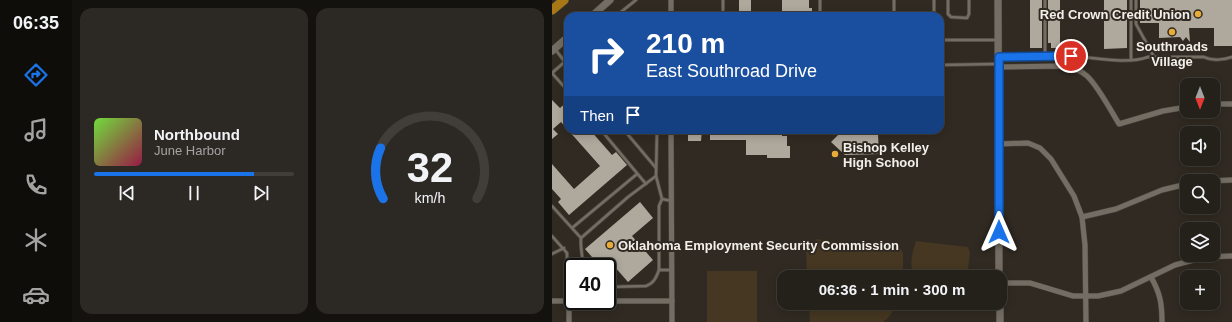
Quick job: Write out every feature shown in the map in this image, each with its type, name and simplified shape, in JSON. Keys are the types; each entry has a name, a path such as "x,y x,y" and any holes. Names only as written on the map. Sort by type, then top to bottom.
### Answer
{"highway":[{"path":"552,10 564,0"}],"street":[{"path":"596,12 610,0"},
{"path":"671,0 671,12"},
{"path":"998,0 1000,270"},
{"path":"553,50 564,40"},
{"path":"999,63 1064,66 1073,68 1087,76 1092,82 1119,124 1155,113 1180,108"},
{"path":"1220,104 1232,104"},
{"path":"671,134 672,322"},
{"path":"999,144 1028,143 1046,153 1069,186 1076,200 1082,217 1086,245 1086,322"},
{"path":"1220,181 1232,180"},
{"path":"1082,217 1116,209 1162,190 1180,186"},
{"path":"1007,283 1042,286 1061,293 1086,297 1108,295 1121,291 1176,265 1205,257 1232,256"},
{"path":"1151,277 1161,297 1162,322"},
{"path":"616,301 672,301"},
{"path":"552,302 564,302"},
{"path":"569,310 569,322"},
{"path":"1000,310 1000,322"}],"lane":[{"path":"621,12 636,0"},
{"path":"723,0 723,10"},
{"path":"820,0 820,12"},
{"path":"894,0 894,12"},
{"path":"934,0 934,12"},
{"path":"948,0 948,14 951,17 967,18 969,14 969,0"},
{"path":"1045,0 1045,57"},
{"path":"1131,0 1131,60"},
{"path":"1136,0 1136,24 1154,57"},
{"path":"944,40 999,40"},
{"path":"553,50 564,61"},
{"path":"944,65 999,63 1045,57 1071,56 1131,60 1140,60 1148,57 1204,57 1209,60 1227,59 1232,57"},
{"path":"564,63 552,73 564,86"},
{"path":"604,134 646,184"},
{"path":"627,134 656,168"},
{"path":"616,287 646,286 652,284 656,279 658,270 659,206 662,199 656,176 657,134"},
{"path":"572,228 637,174"},
{"path":"583,258 580,249 581,238 656,176"},
{"path":"662,199 672,201"},
{"path":"552,206 581,238"},
{"path":"552,236 564,248 567,253 567,258"},
{"path":"552,254 564,248"},
{"path":"658,270 672,270"}],"shaded area":[{"path":"817,239 898,244 903,253 903,270 807,270 806,250"},
{"path":"916,241 968,247 970,253 968,270 912,270 913,250"},
{"path":"707,271 757,271 757,322 707,322"},
{"path":"809,310 894,310 883,322 810,322"}],"building":[{"path":"739,0 751,0 751,12 739,12"},
{"path":"782,0 809,0 809,8 812,8 812,12 782,12"},
{"path":"1030,0 1042,0 1042,48 1030,48"},
{"path":"1048,0 1060,0 1060,48 1051,48 1051,43 1048,43"},
{"path":"1104,0 1127,0 1127,48 1104,49"},
{"path":"1140,0 1232,0 1232,46 1214,46 1214,28 1189,28 1190,42 1186,37 1183,41 1180,37 1159,38 1159,23 1140,23"},
{"path":"552,100 560,108 564,104 564,125 561,122 553,129 558,134 552,139"},
{"path":"572,134 594,134 612,155 616,152 627,165 569,215 558,202 561,199 552,189 552,164 574,189 600,166"},
{"path":"688,134 702,134 701,141 688,141"},
{"path":"710,134 782,134 782,136 787,136 787,146 790,146 790,158 767,158 767,155 746,155 746,140 710,140"},
{"path":"839,134 878,134 879,154 845,155 831,142"},
{"path":"640,202 653,218 632,236 653,260 628,282 616,268 616,258 593,258 585,249"}],"place":[{"name":"Red Crown Credit Union","path":"1198,14"},
{"name":"Southroads Village","path":"1172,32"},
{"name":"Bishop Kelley High School","path":"835,154"},
{"name":"Oklahoma Employment Security Commission","path":"610,245"}],"route":[{"path":"999,232 999,57 1071,56"}]}
